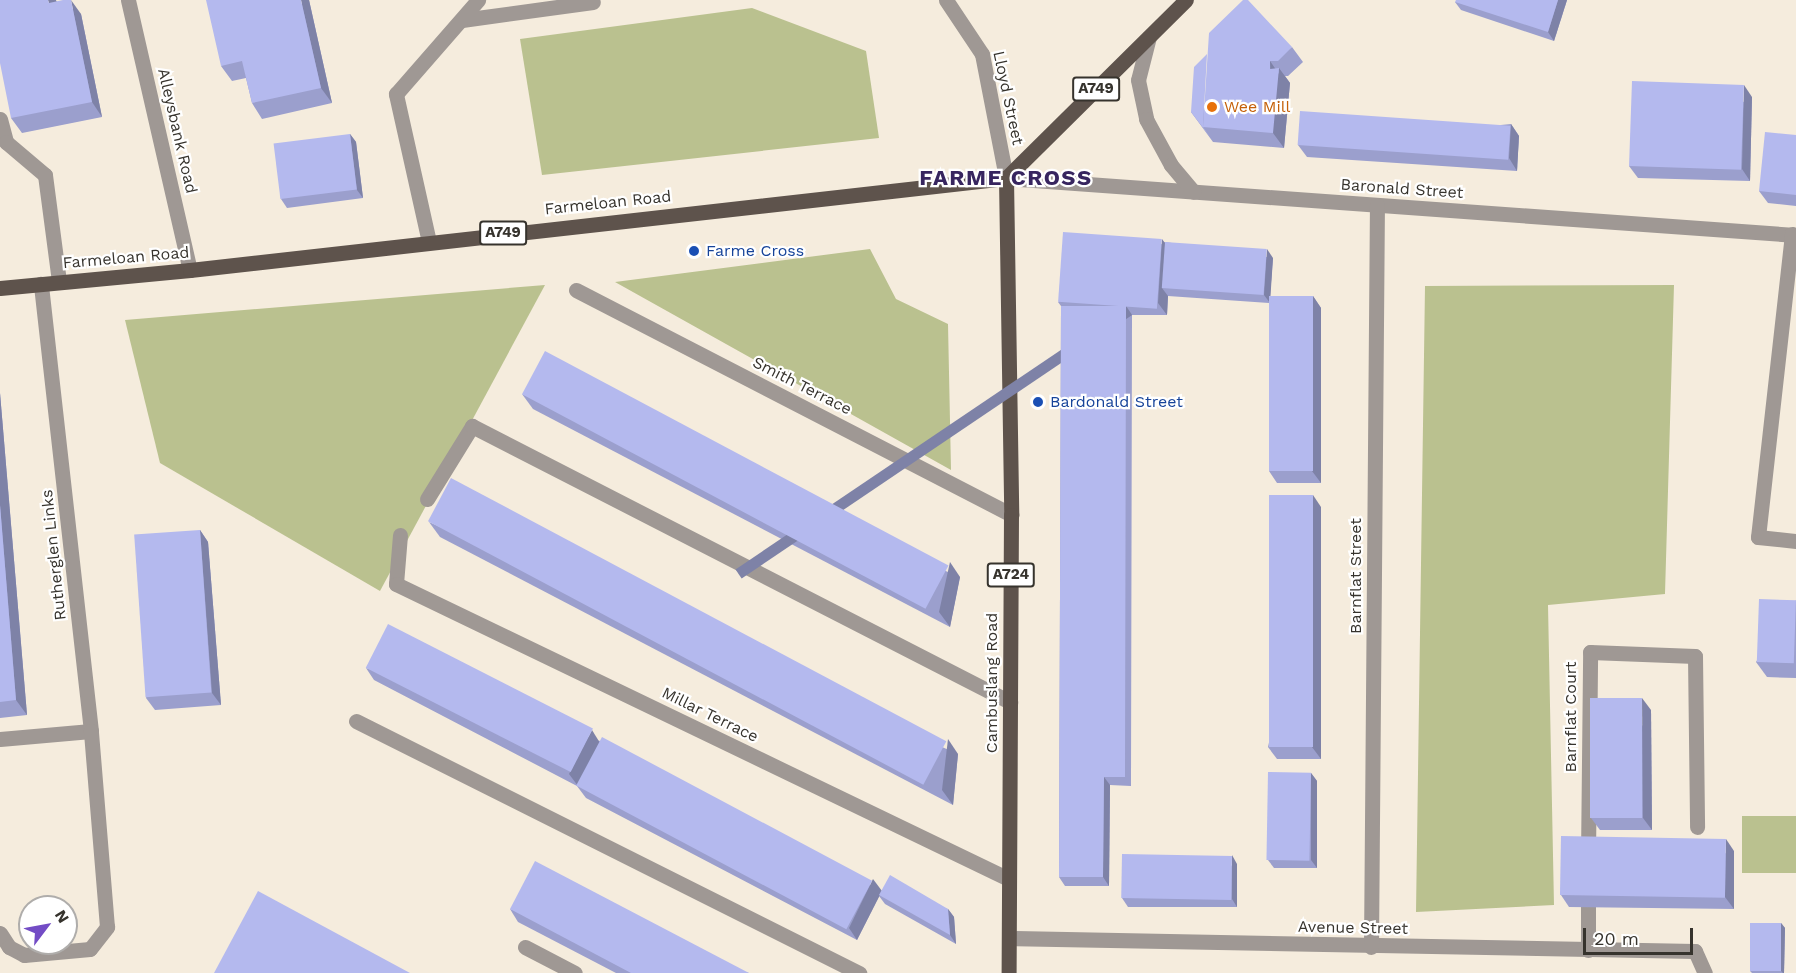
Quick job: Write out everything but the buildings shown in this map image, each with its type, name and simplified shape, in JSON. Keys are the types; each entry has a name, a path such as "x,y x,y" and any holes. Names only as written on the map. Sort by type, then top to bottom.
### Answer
{"main road":[{"name":"A749","path":"1006,178 1186,0"},
{"name":"Farmeloan Road","path":"0,288 190,270 1006,178"},
{"name":"Cambuslang Road","path":"1006,178 1011,515 1009,973"}],"street":[{"name":"Alleysbank Road","path":"129,0 190,270"},
{"path":"429,242 396,94 478,0"},
{"name":"Lloyd Street","path":"946,0 982,54 1006,178"},
{"path":"462,20 593,2"},
{"path":"1149,37 1138,80 1146,120 1171,165 1194,192"},
{"path":"0,119 6,142 45,175 59,282"},
{"name":"Baronald Street","path":"1006,178 1794,235"},
{"name":"Barnflat Street","path":"1371,947 1377,205"},
{"path":"1794,235 1758,537 1796,541"},
{"name":"Rutherglen Links","path":"0,933 9,947 24,955 90,949 107,927 91,731 41,284"},
{"name":"Smith Terrace","path":"576,290 1011,515"},
{"path":"427,499 472,426 1010,702"},
{"name":"Millar Terrace","path":"400,535 396,584 1009,879"},
{"name":"Barnflat Court","path":"1588,950 1590,652 1695,656 1697,827"},
{"path":"356,721 859,973"},
{"path":"0,738 91,731"},
{"name":"Avenue Street","path":"1009,938 1371,947 1695,951 1705,973"},
{"path":"525,947 575,973"}],"green space":[{"path":"752,8 866,51 879,138 542,175 520,39"},
{"path":"870,249 896,299 948,324 951,470 615,282"},
{"path":"545,285 380,591 160,463 125,320"},
{"path":"1674,285 1665,594 1548,605 1554,905 1416,912 1425,286"},
{"path":"1742,816 1796,816 1796,873 1742,873"}],"place":[{"name":"Wee Mill","path":"1212,107"},
{"name":"Farme Cross","path":"694,251"},
{"name":"Bardonald Street","path":"1038,402"}],"district":[{"name":"FARME CROSS","path":"1006,178"}]}
